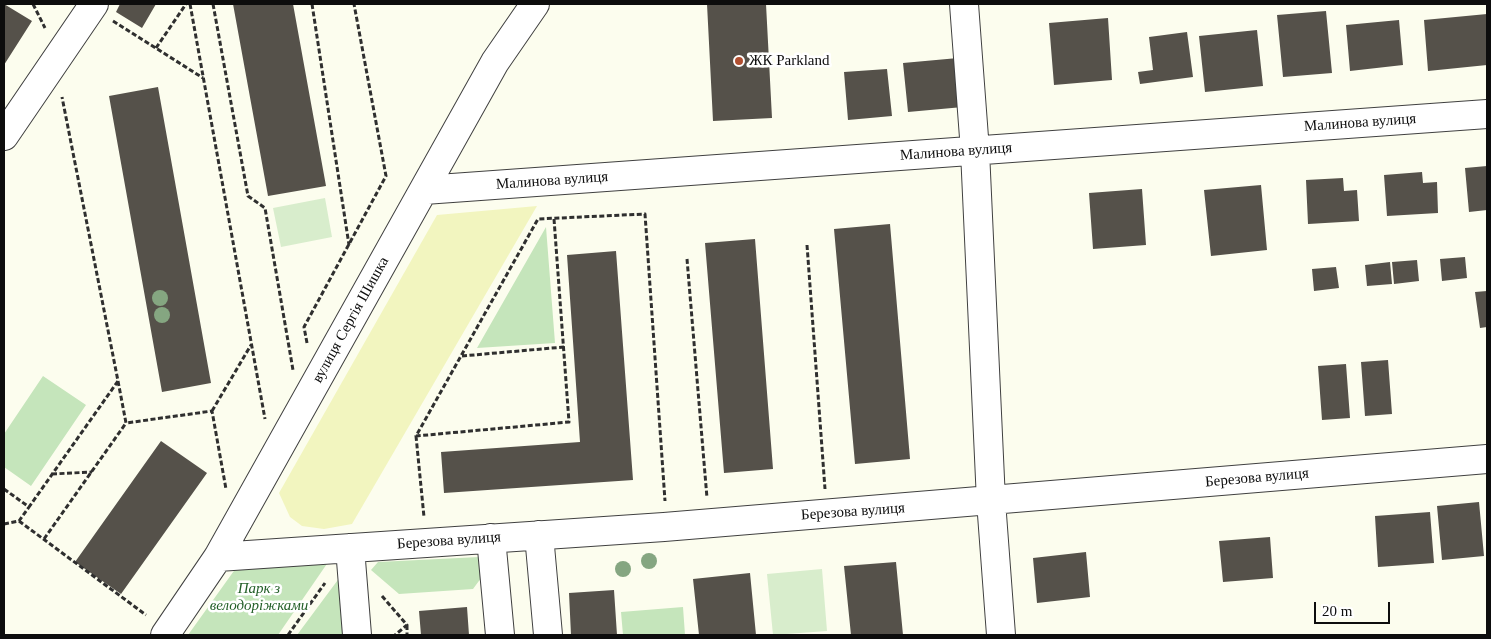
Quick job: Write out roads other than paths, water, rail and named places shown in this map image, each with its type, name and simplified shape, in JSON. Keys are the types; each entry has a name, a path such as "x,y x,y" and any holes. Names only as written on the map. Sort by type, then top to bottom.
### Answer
{"street":[{"name":"вулиця Сергія Шишка","path":"158,627 218,557 495,62 535,4"},
{"path":"964,4 975,151 992,501 1001,635"},
{"path":"4,136 55,59 101,11"},
{"name":"Малинова вулиця","path":"424,190 1487,114"},
{"name":"Березова вулиця","path":"218,557 992,501 1487,459"},
{"path":"539,535 548,635"},
{"path":"491,538 500,635"},
{"path":"350,548 357,635"}],"place":[{"name":"ЖК Parkland","path":"739,61"}],"park label":[{"name":"Парк з велодоріжками","path":"259,598"}]}
